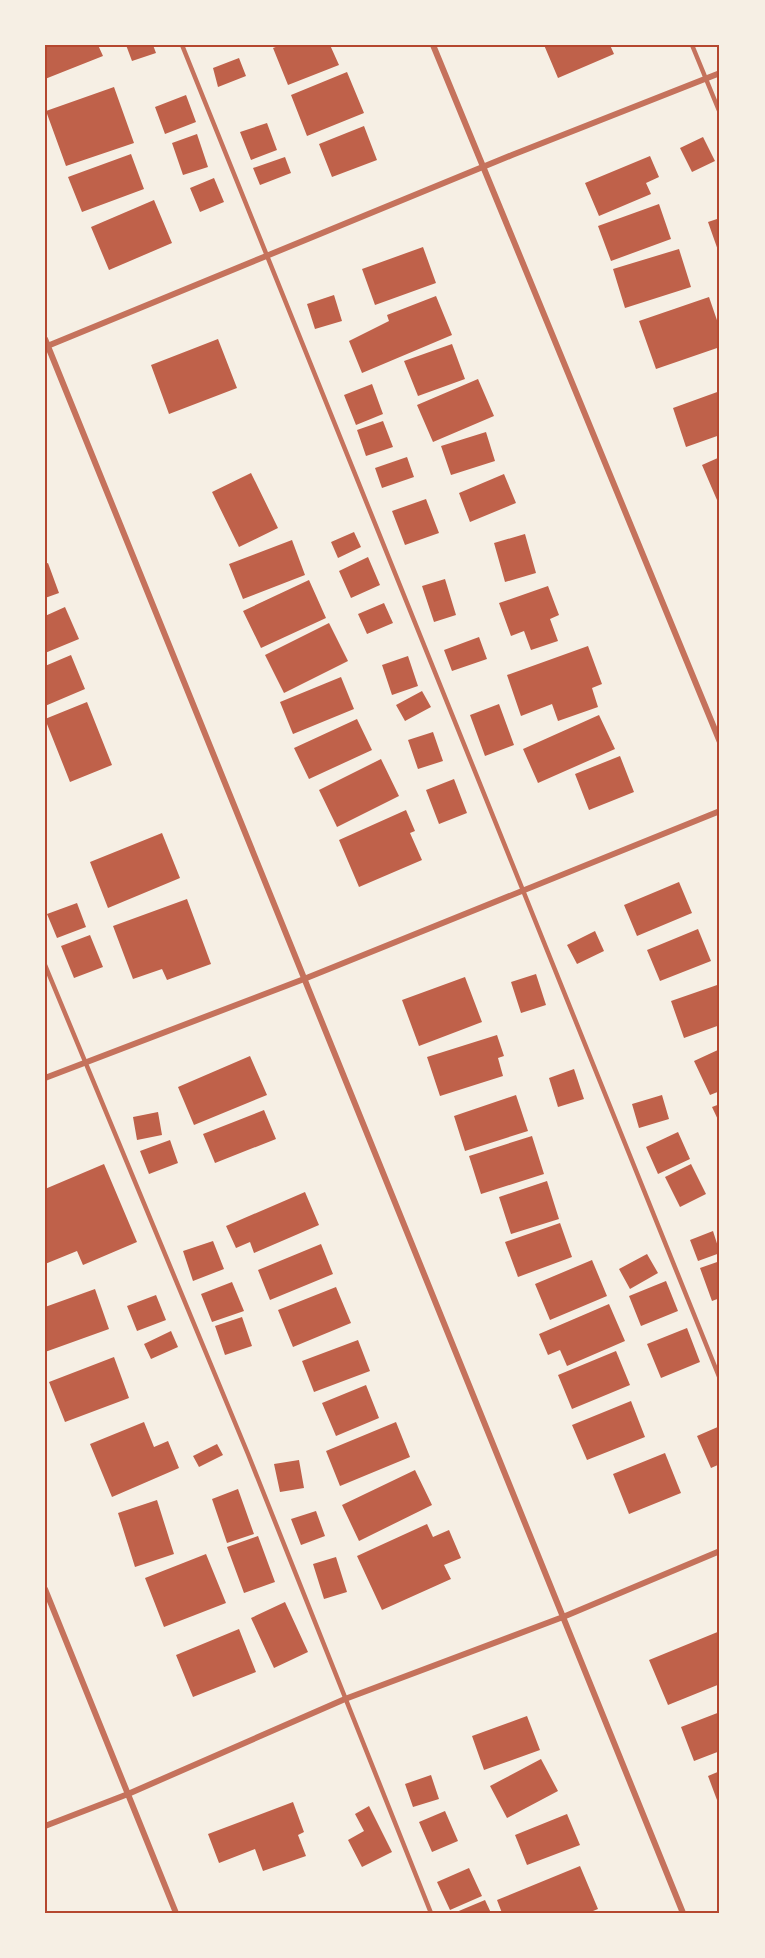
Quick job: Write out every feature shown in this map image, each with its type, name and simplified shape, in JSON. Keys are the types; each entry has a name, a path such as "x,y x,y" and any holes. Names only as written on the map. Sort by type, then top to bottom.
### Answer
{"street":[{"path":"433,45 720,742"},
{"path":"683,1913 46,344 720,73"},
{"path":"45,1078 304,979 720,811"},
{"path":"45,1826 128,1794 345,1699 563,1617 720,1551"},
{"path":"45,1589 176,1913"}],"lane":[{"path":"182,45 720,1379"},
{"path":"692,45 720,113"},
{"path":"45,965 248,1454 431,1913"}],"building":[{"path":"45,45 98,45 103,56 45,79"},
{"path":"126,45 153,45 156,53 132,61"},
{"path":"281,45 330,45 339,65 288,85 273,48"},
{"path":"544,45 610,45 614,54 558,78"},
{"path":"239,58 246,76 218,87 213,68"},
{"path":"347,72 364,113 307,136 291,95"},
{"path":"114,87 134,143 66,166 46,111"},
{"path":"186,95 196,122 165,134 155,107"},
{"path":"267,123 277,150 251,160 240,132"},
{"path":"364,126 377,160 332,177 319,144"},
{"path":"197,134 208,167 183,175 172,143"},
{"path":"703,137 715,161 692,172 680,148"},
{"path":"131,154 144,189 82,212 68,177"},
{"path":"650,156 659,177 646,183 651,194 599,216 585,183"},
{"path":"285,157 291,173 260,185 253,168"},
{"path":"214,178 224,202 200,212 190,188"},
{"path":"154,200 172,243 109,270 91,227"},
{"path":"659,204 671,239 611,261 598,226"},
{"path":"720,218 720,256 708,222"},
{"path":"423,247 436,283 375,305 362,269"},
{"path":"679,249 691,287 625,308 613,269"},
{"path":"334,295 342,321 315,329 307,304"},
{"path":"436,296 452,335 362,373 349,341 389,321 387,315"},
{"path":"709,297 720,329 720,347 656,369 639,321"},
{"path":"218,339 237,388 169,414 151,365"},
{"path":"452,344 465,379 418,396 404,361"},
{"path":"478,379 494,416 433,442 417,405"},
{"path":"372,384 383,414 356,425 344,395"},
{"path":"720,391 720,435 686,447 673,408"},
{"path":"383,421 393,447 366,456 357,430"},
{"path":"486,432 495,461 451,475 441,446"},
{"path":"407,457 414,477 382,488 375,468"},
{"path":"720,457 720,507 702,465"},
{"path":"251,473 278,528 239,547 212,492"},
{"path":"504,474 516,503 470,522 459,493"},
{"path":"426,499 439,533 405,545 392,511"},
{"path":"354,532 361,547 338,558 331,542"},
{"path":"525,534 536,573 505,582 494,543"},
{"path":"292,540 305,575 243,599 229,564"},
{"path":"368,557 380,585 351,598 339,571"},
{"path":"48,563 59,593 45,598 45,564"},
{"path":"445,579 456,615 434,622 422,586"},
{"path":"309,580 326,618 261,648 243,611"},
{"path":"548,586 559,615 550,619 558,641 531,650 524,631 511,636 499,603"},
{"path":"384,603 393,623 367,634 358,614"},
{"path":"65,607 79,639 45,653 45,616"},
{"path":"329,623 348,661 284,693 265,655"},
{"path":"479,637 487,659 452,671 444,650"},
{"path":"588,646 602,684 592,688 598,707 558,721 552,704 521,716 507,675"},
{"path":"71,655 85,689 45,706 45,666"},
{"path":"408,656 418,686 392,695 382,665"},
{"path":"341,677 354,709 293,734 280,702"},
{"path":"422,691 431,707 405,721 396,705"},
{"path":"87,702 112,765 70,782 45,719"},
{"path":"499,704 514,745 485,756 470,715"},
{"path":"599,715 615,749 538,783 523,749"},
{"path":"357,719 372,750 309,779 294,748"},
{"path":"433,732 443,761 418,769 408,740"},
{"path":"620,756 634,792 589,810 575,774"},
{"path":"381,759 399,796 337,827 319,790"},
{"path":"454,779 467,813 439,824 426,790"},
{"path":"406,810 415,831 410,833 422,860 359,887 339,840"},
{"path":"162,833 180,878 108,908 90,862"},
{"path":"679,882 692,913 637,936 624,905"},
{"path":"187,899 211,964 167,980 162,969 133,979 113,926"},
{"path":"77,903 86,927 57,938 47,914"},
{"path":"698,929 711,961 660,981 647,950"},
{"path":"595,931 604,951 577,964 567,945"},
{"path":"90,935 103,967 74,978 61,946"},
{"path":"536,974 546,1005 521,1013 511,982"},
{"path":"465,977 482,1022 419,1046 402,1000"},
{"path":"720,984 720,1025 684,1038 671,1001"},
{"path":"497,1035 504,1056 498,1058 503,1076 440,1096 427,1057"},
{"path":"720,1049 720,1091 710,1095 694,1061"},
{"path":"250,1056 267,1095 194,1125 178,1087"},
{"path":"574,1069 584,1099 558,1107 549,1078"},
{"path":"516,1095 528,1131 465,1151 454,1116"},
{"path":"662,1095 669,1119 639,1128 632,1104"},
{"path":"720,1104 720,1124 712,1107"},
{"path":"264,1110 276,1139 215,1163 203,1134"},
{"path":"158,1112 162,1135 137,1140 133,1117"},
{"path":"678,1132 690,1159 658,1174 646,1147"},
{"path":"532,1136 544,1174 481,1194 469,1156"},
{"path":"170,1140 178,1163 149,1174 140,1151"},
{"path":"104,1164 137,1242 83,1265 77,1251 45,1264 45,1189"},
{"path":"691,1164 706,1194 680,1207 665,1177"},
{"path":"547,1181 559,1219 511,1234 499,1197"},
{"path":"305,1192 319,1225 254,1253 250,1242 236,1248 226,1226"},
{"path":"560,1223 572,1257 518,1277 505,1242"},
{"path":"713,1231 720,1253 698,1261 690,1240"},
{"path":"213,1241 224,1269 193,1281 183,1251"},
{"path":"321,1244 333,1274 270,1300 258,1270"},
{"path":"647,1254 658,1273 630,1289 619,1269"},
{"path":"592,1260 607,1296 550,1320 535,1284"},
{"path":"720,1261 720,1298 712,1301 700,1268"},
{"path":"666,1281 678,1311 641,1326 629,1296"},
{"path":"232,1282 244,1311 212,1322 201,1294"},
{"path":"336,1287 351,1323 293,1347 278,1310"},
{"path":"95,1289 109,1329 45,1352 45,1307"},
{"path":"156,1295 166,1320 137,1331 127,1306"},
{"path":"609,1304 625,1341 567,1366 560,1350 548,1355 539,1334"},
{"path":"242,1317 252,1346 225,1355 215,1326"},
{"path":"687,1328 700,1362 661,1378 647,1344"},
{"path":"171,1331 178,1347 151,1359 144,1344"},
{"path":"358,1340 370,1371 314,1392 302,1361"},
{"path":"616,1351 630,1385 572,1409 558,1375"},
{"path":"114,1357 129,1398 65,1422 49,1382"},
{"path":"366,1385 379,1418 336,1436 322,1403"},
{"path":"631,1401 645,1437 587,1460 572,1425"},
{"path":"144,1422 154,1447 168,1441 179,1468 112,1497 90,1444"},
{"path":"396,1422 410,1457 340,1486 326,1451"},
{"path":"720,1426 720,1464 711,1468 697,1436"},
{"path":"217,1444 223,1455 199,1467 193,1456"},
{"path":"665,1453 681,1493 629,1514 613,1474"},
{"path":"299,1460 304,1488 280,1492 274,1464"},
{"path":"415,1470 432,1505 359,1541 342,1505"},
{"path":"238,1489 254,1534 227,1543 212,1499"},
{"path":"157,1500 174,1554 135,1567 118,1513"},
{"path":"316,1511 325,1536 301,1545 291,1519"},
{"path":"427,1524 433,1537 449,1530 461,1558 444,1565 451,1579 382,1610 357,1556"},
{"path":"258,1536 275,1582 244,1593 227,1547"},
{"path":"206,1554 226,1603 164,1627 145,1578"},
{"path":"336,1557 347,1592 324,1599 313,1564"},
{"path":"285,1602 308,1652 274,1668 251,1618"},
{"path":"239,1629 256,1672 193,1697 176,1655"},
{"path":"720,1631 720,1684 668,1705 649,1660"},
{"path":"720,1712 720,1751 694,1761 681,1727"},
{"path":"527,1716 540,1750 484,1770 472,1736"},
{"path":"541,1759 558,1791 507,1818 490,1786"},
{"path":"720,1771 720,1808 708,1776"},
{"path":"431,1775 439,1799 413,1807 405,1784"},
{"path":"293,1802 304,1832 298,1835 306,1856 263,1871 255,1849 219,1863 208,1834"},
{"path":"369,1806 392,1852 362,1867 348,1840 364,1831 355,1814"},
{"path":"445,1811 458,1841 432,1852 419,1822"},
{"path":"567,1814 580,1845 527,1865 515,1835"},
{"path":"580,1866 598,1909 588,1913 502,1913 497,1900"},
{"path":"469,1868 482,1896 450,1910 437,1882"},
{"path":"485,1900 491,1913 454,1913"}]}
